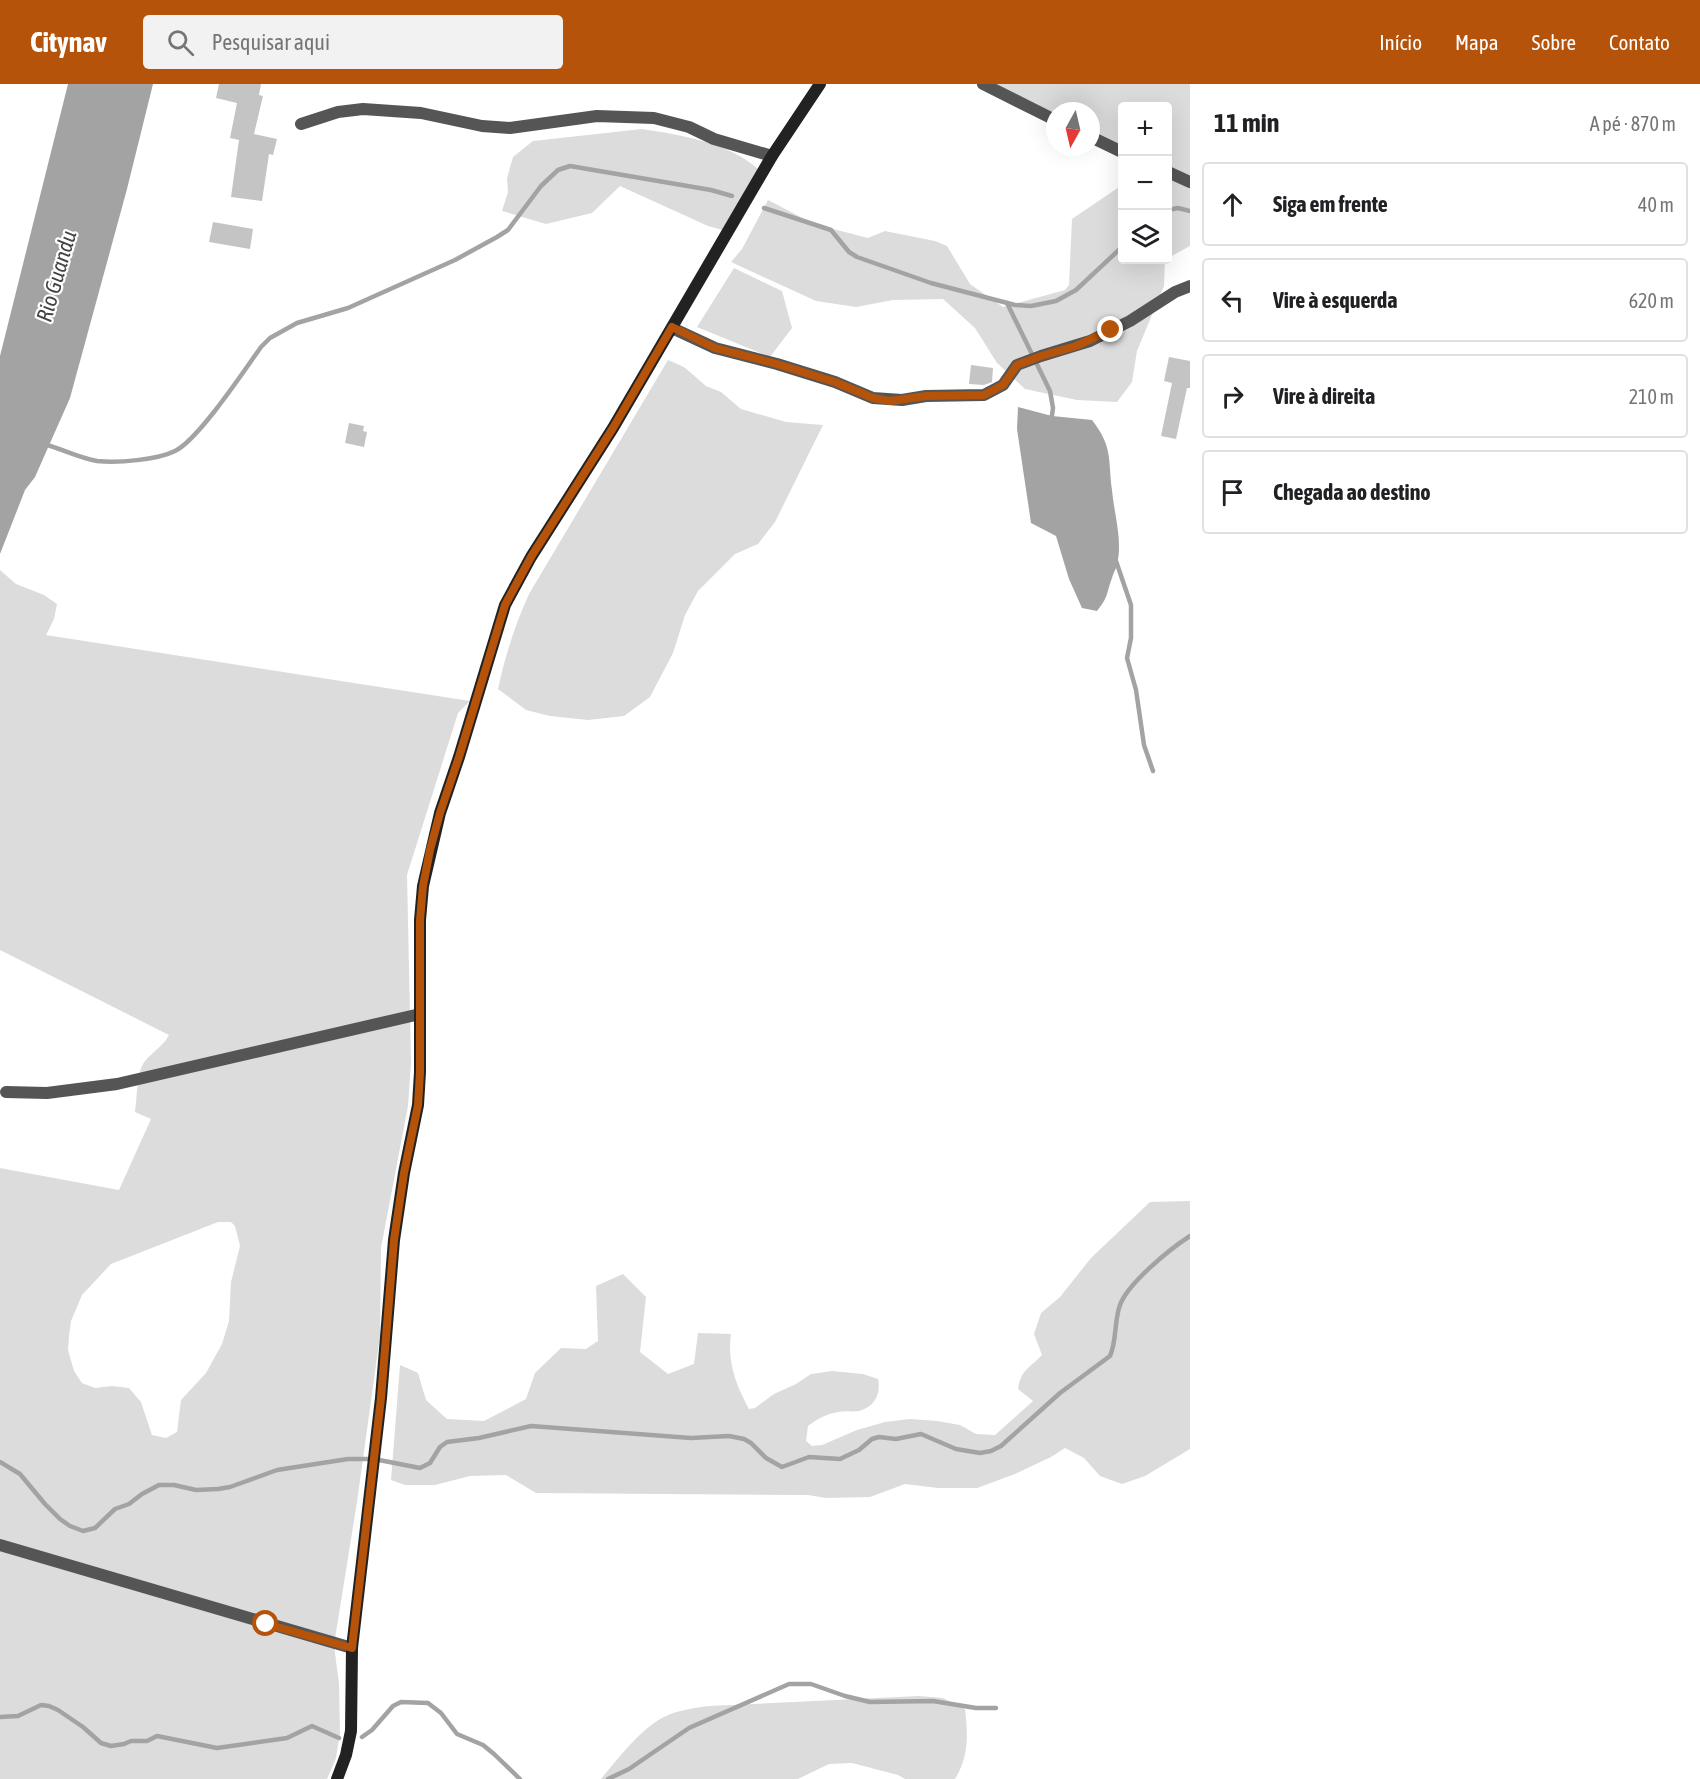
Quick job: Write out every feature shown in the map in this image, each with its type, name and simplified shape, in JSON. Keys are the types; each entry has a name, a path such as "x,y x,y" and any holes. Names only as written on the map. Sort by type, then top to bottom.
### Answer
{"main road":[{"path":"337,1779 346,1755 351,1731 352,1648 381,1398 394,1240 404,1173 418,1105 420,920 423,886 440,813 505,605 531,557 613,428 772,156 819,84"}],"street":[{"path":"983,84 1046,116"},
{"path":"301,124 338,112 363,109 421,113 496,128 597,116 654,118 689,127 714,139 772,156"},
{"path":"1100,141 1118,150"},
{"path":"1172,174 1190,182"},
{"path":"672,327 715,348 835,382 873,398 890,401 926,396 984,395 1003,385 1017,365 1090,340 1130,321 1175,292 1190,286"},
{"path":"6,1092 47,1093 117,1084 420,1014"},
{"path":"0,1545 352,1648"}],"shaded area":[{"path":"976,84 1190,84 1190,246 1172,256 1172,102 1118,102 1118,154 1100,146 1100,102 1046,102 1046,119"},
{"path":"642,129 687,137 718,146 733,152 758,169 726,231 708,226 620,186 592,213 546,224 502,211 508,192 507,178 513,157 533,141"},
{"path":"1118,188 1118,264 1165,264 1164,286 1137,351 1132,382 1117,402 1077,400 1025,389 997,363 975,328 943,299 893,300 856,307 816,301 731,262 742,249 768,200 814,224 868,238 885,231 935,241 947,246 970,284 1003,307 1065,290 1069,285 1072,219"},
{"path":"734,268 782,291 792,328 770,357 697,327"},
{"path":"668,360 684,367 706,386 721,392 741,409 786,422 823,425 775,522 758,544 735,554 698,591 685,615 673,653 650,697 624,716 588,720 550,716 526,710 498,689 511,641 524,606"},
{"path":"0,570 16,584 44,595 57,604 54,619 46,635 470,701 458,713 407,875 411,1062 408,1106 381,1248 380,1336 334,1645 339,1684 340,1733 336,1758 327,1779 0,1779 0,1168 119,1190 151,1119 135,1112 141,1068 169,1035 0,950","holes":["218,1222 231,1222 235,1226 240,1246 231,1282 229,1321 222,1344 206,1373 181,1400 177,1432 166,1438 152,1435 141,1402 129,1388 112,1386 95,1388 82,1383 74,1371 68,1350 71,1321 82,1295 111,1264"]},
{"path":"1190,1201 1190,1449 1145,1476 1122,1484 1100,1476 1084,1458 1065,1448 1015,1474 977,1488 938,1488 905,1484 870,1497 536,1493 506,1475 470,1476 435,1485 405,1485 391,1480 400,1365 418,1373 426,1400 447,1419 484,1421 526,1399 535,1373 561,1348 586,1349 598,1341 596,1286 623,1274 646,1297 640,1352 668,1374 694,1364 698,1333 731,1334 730,1354 734,1373 749,1409 755,1408 774,1394 811,1374 832,1371 863,1374 878,1379 879,1389 876,1398 867,1408 830,1414 808,1426 806,1441 812,1446 822,1445 857,1430 885,1422 910,1419 960,1425 976,1434 995,1435 1033,1401 1018,1389 1024,1373 1042,1355 1034,1334 1041,1313 1060,1297 1091,1258 1150,1202"},
{"path":"919,1696 943,1698 965,1709 967,1727 965,1754 955,1779 905,1779 898,1775 852,1763 829,1764 798,1779 601,1779 630,1745 655,1722 680,1711 709,1706"}],"water":[{"name":"Rio Guandu","path":"68,84 153,84 70,398 35,477 25,490 0,554 0,356"},
{"path":"1018,407 1052,416 1092,420 1107,446 1119,537 1119,556 1107,595 1097,611 1082,608 1069,579 1056,536 1031,523 1017,429"}],"building":[{"path":"219,84 261,84 259,95 263,96 254,134 277,139 273,155 269,154 262,201 231,197 239,140 230,138 237,103 216,98"},
{"path":"213,222 253,229 250,249 209,242"},
{"path":"1169,357 1190,361 1190,388 1187,388 1176,439 1161,436 1172,383 1164,381"},
{"path":"971,365 993,368 992,382 984,385 969,384"},
{"path":"349,423 364,426 363,431 367,432 364,447 345,443"}],"waterway":[{"path":"44,444 84,458 106,462 148,459 175,451 208,420 270,338 297,323 348,308 455,260 497,237 508,230 541,186 558,170 570,166 711,190 732,196"},
{"path":"764,208 831,230 849,252 857,257 931,283 1015,305 1031,306 1056,301 1076,290 1118,251"},
{"path":"1172,209 1190,211"},
{"path":"1007,303 1050,391 1053,408 1051,422"},
{"path":"1116,561 1131,605 1131,638 1127,658 1136,690 1144,745 1153,771"},
{"path":"0,1462 20,1474 60,1519 83,1531 95,1528 115,1509 129,1504 159,1485 174,1485 196,1490 218,1489 277,1470 348,1459 374,1459 420,1468 430,1463 440,1447 447,1442 479,1438 531,1426 691,1438 729,1436 751,1443 766,1458 782,1467 809,1457 840,1459 879,1437 896,1439 921,1434 956,1449 980,1453 991,1451 1001,1446 1060,1393 1110,1356 1114,1344 1118,1311 1124,1296 1150,1267 1190,1236"},
{"path":"608,1779 629,1769 689,1728 789,1684 811,1684 870,1702 933,1701 976,1708 996,1708"},
{"path":"362,1737 372,1730 393,1706 401,1702 428,1703 441,1713 457,1734 483,1745 520,1779"},
{"path":"0,1717 18,1716 41,1705 49,1706 83,1727 101,1743 111,1746 131,1741 147,1741 157,1736 217,1748 287,1738 312,1726 339,1738"}],"route":[{"path":"266,1624 352,1648 381,1398 394,1240 404,1173 418,1105 420,920 423,886 430,850 505,605 531,557 613,428 672,327 715,348 777,364 835,382 873,398 890,401 926,396 984,395 1003,385 1017,365 1076,346 1111,330"}]}
